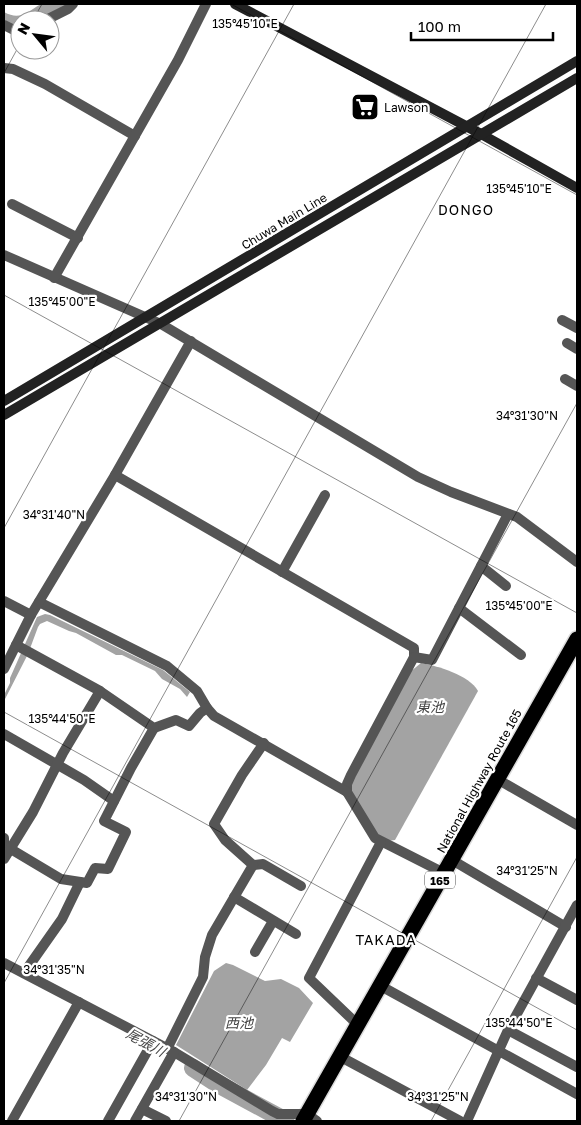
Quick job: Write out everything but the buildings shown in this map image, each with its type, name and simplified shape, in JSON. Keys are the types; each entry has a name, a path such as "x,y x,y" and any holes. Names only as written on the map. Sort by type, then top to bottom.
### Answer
{"highway":[{"name":"National Highway Route 165","path":"309,1119 339,1056 577,638"}],"main road":[{"path":"235,4 481,134 577,188"},
{"name":"Chuwa Main Line","path":"4,401 577,61"},
{"name":"Chuwa Main Line","path":"4,415 577,78"}],"street":[{"path":"60,13 73,4"},
{"path":"54,278 178,60 206,4"},
{"path":"4,68 13,69 45,84 135,136"},
{"path":"12,204 78,238"},
{"path":"4,255 148,317 418,477 526,523 577,562"},
{"path":"562,320 577,328"},
{"path":"4,669 23,649 31,616 115,475 191,341"},
{"path":"567,343 577,349"},
{"path":"565,379 577,386"},
{"path":"115,475 414,648 414,657 351,775 347,784 347,792"},
{"path":"282,572 325,496"},
{"path":"414,657 432,660 508,514"},
{"path":"481,566 506,586"},
{"path":"4,601 31,616"},
{"path":"39,602 167,666 197,690 214,716 347,792 372,834 381,842 448,867 571,923"},
{"path":"459,608 521,655"},
{"path":"23,649 100,691 154,728"},
{"path":"4,859 33,812 100,691"},
{"path":"4,838 4,845 61,879 87,883 95,868 108,869 126,832 104,821 154,728 176,720 189,726 207,708"},
{"path":"4,734 58,764 114,801"},
{"path":"264,743 242,775 214,824 225,840 253,865 263,864 301,886"},
{"path":"497,779 577,825"},
{"path":"357,1024 308,978 381,842"},
{"path":"134,1121 171,1054 203,976 205,957 212,935 253,865"},
{"path":"24,974 62,919 80,882"},
{"path":"234,897 296,934"},
{"path":"467,1121 508,1030 536,978 571,923 577,905"},
{"path":"255,952 273,921"},
{"path":"4,963 272,1111 309,1119"},
{"path":"536,978 577,1000"},
{"path":"379,985 577,1094"},
{"path":"12,1121 77,1004"},
{"path":"508,1030 577,1067"},
{"path":"108,1121 151,1044"},
{"path":"339,1056 460,1121"},
{"path":"142,1109 166,1121"}],"water":[{"path":"41,4 69,4 59,10 30,10"},
{"path":"4,12 10,15 10,24 4,21"},
{"path":"45,614 163,670 190,692 187,697 180,689 162,679 155,671 122,655 116,655 76,633 47,621 38,627 28,654 4,701 4,695 10,683 10,678 37,617"},
{"name":"東池","path":"421,663 436,666 460,676 474,685 478,691 395,840 387,841 376,835 352,792 352,781 410,672"},
{"name":"西池","path":"226,963 265,981 281,979 299,988 313,1003 290,1042 282,1038 266,1065 247,1090 176,1045 214,971"}],"waterway":[{"name":"尾張川","path":"193,1068 216,1083 286,1121"}],"place":[{"name":"Lawson","path":"365,107"}],"district":[{"name":"DONGO","path":"466,209"},
{"name":"TAKADA","path":"386,939"}]}
